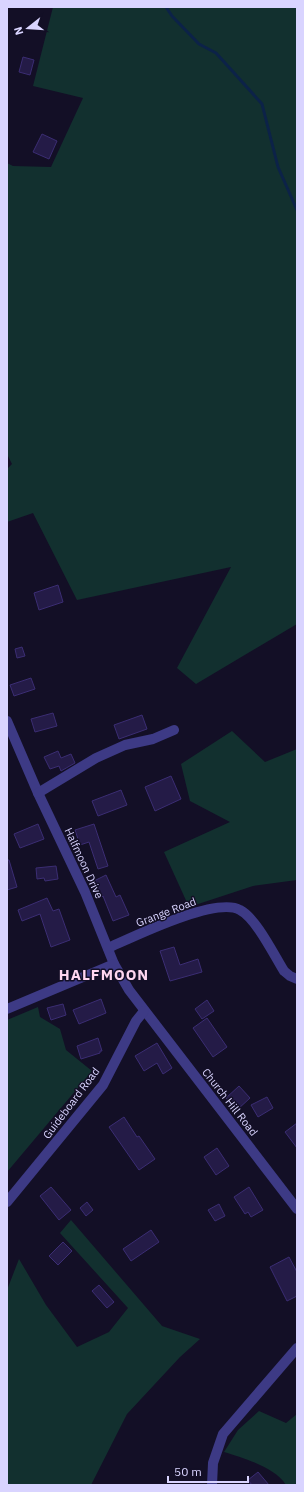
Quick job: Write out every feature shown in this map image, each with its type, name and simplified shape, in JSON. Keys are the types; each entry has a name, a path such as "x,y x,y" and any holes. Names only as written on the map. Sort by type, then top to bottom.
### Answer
{"street":[{"name":"Halfmoon Drive","path":"7,721 38,793 85,892 114,964 129,990 144,1011"},
{"path":"38,793 96,758 125,745 153,739 174,730"},
{"name":"Grange Road","path":"108,948 184,916 206,909 231,906 240,909 247,915 284,971 297,979"},
{"path":"7,1009 114,964"},
{"name":"Guideboard Road","path":"7,1202 103,1085 136,1021 144,1011"},
{"name":"Church Hill Road","path":"144,1011 297,1209"},
{"path":"212,1485 213,1463 223,1434 297,1348"}],"green space":[{"path":"53,7 297,7 297,624 196,684 177,668 231,567 77,600 33,513 7,522 7,469 12,464 7,454 7,163 13,166 51,167 83,98 33,86"},
{"path":"232,731 265,762 297,749 297,880 253,886 189,907 164,852 230,822 190,801 181,764"},
{"path":"38,1007 40,1017 60,1029 66,1050 92,1071 7,1172 7,1020"},
{"path":"71,1220 162,1326 200,1339 180,1357 127,1414 91,1485 7,1485 7,1290 19,1259 46,1305 77,1347 109,1332 128,1308 60,1233"},
{"path":"259,1411 286,1423 297,1414 297,1485 286,1485 267,1468 249,1460 224,1452 238,1430"}],"building":[{"path":"23,57 34,60 30,75 19,72"},
{"path":"42,134 57,141 49,159 33,152"},
{"path":"58,585 63,602 39,610 34,593"},
{"path":"22,647 25,656 17,658 15,649"},
{"path":"31,678 35,689 14,696 10,685"},
{"path":"53,713 57,726 35,732 31,719"},
{"path":"142,715 147,729 119,739 114,725"},
{"path":"58,751 61,758 71,754 75,763 61,771 59,766 50,769 44,757"},
{"path":"171,776 181,799 155,811 145,787"},
{"path":"121,790 127,805 98,816 92,801"},
{"path":"38,824 44,839 20,848 14,834"},
{"path":"94,824 108,866 98,869 89,842 80,845 75,830"},
{"path":"7,860 9,860 17,887 7,890"},
{"path":"56,866 58,879 45,881 44,878 37,879 36,868"},
{"path":"106,875 116,897 120,895 129,915 113,921 103,896 102,897 94,881"},
{"path":"47,898 53,911 59,909 70,940 51,947 40,914 22,921 18,910"},
{"path":"174,947 180,965 198,959 202,972 170,981 160,951"},
{"path":"101,999 106,1013 79,1024 73,1010"},
{"path":"207,1000 214,1011 202,1019 195,1009"},
{"path":"63,1004 66,1015 51,1020 47,1008"},
{"path":"207,1018 227,1047 213,1057 193,1028"},
{"path":"98,1038 102,1051 81,1059 77,1046"},
{"path":"157,1043 172,1068 163,1074 157,1063 144,1071 135,1056"},
{"path":"239,1086 250,1098 237,1110 226,1098"},
{"path":"267,1097 273,1108 258,1117 251,1105"},
{"path":"124,1117 137,1137 139,1136 155,1159 139,1170 109,1127"},
{"path":"297,1123 297,1148 285,1132"},
{"path":"217,1148 229,1166 216,1175 204,1157"},
{"path":"51,1187 71,1210 59,1220 40,1196"},
{"path":"249,1187 263,1210 251,1217 248,1212 245,1214 234,1197"},
{"path":"87,1202 93,1210 86,1216 80,1208"},
{"path":"219,1204 225,1216 215,1221 208,1210"},
{"path":"151,1230 159,1242 131,1261 123,1249"},
{"path":"63,1242 72,1251 58,1265 49,1256"},
{"path":"289,1257 297,1272 297,1296 287,1301 270,1267"},
{"path":"99,1285 114,1302 107,1308 92,1291"},
{"path":"258,1472 269,1485 252,1485 248,1480"}],"waterway":[{"path":"166,7 172,16 199,44 216,53 262,104 278,167 297,210"}],"district":[{"name":"HALFMOON","path":"104,975"}]}
